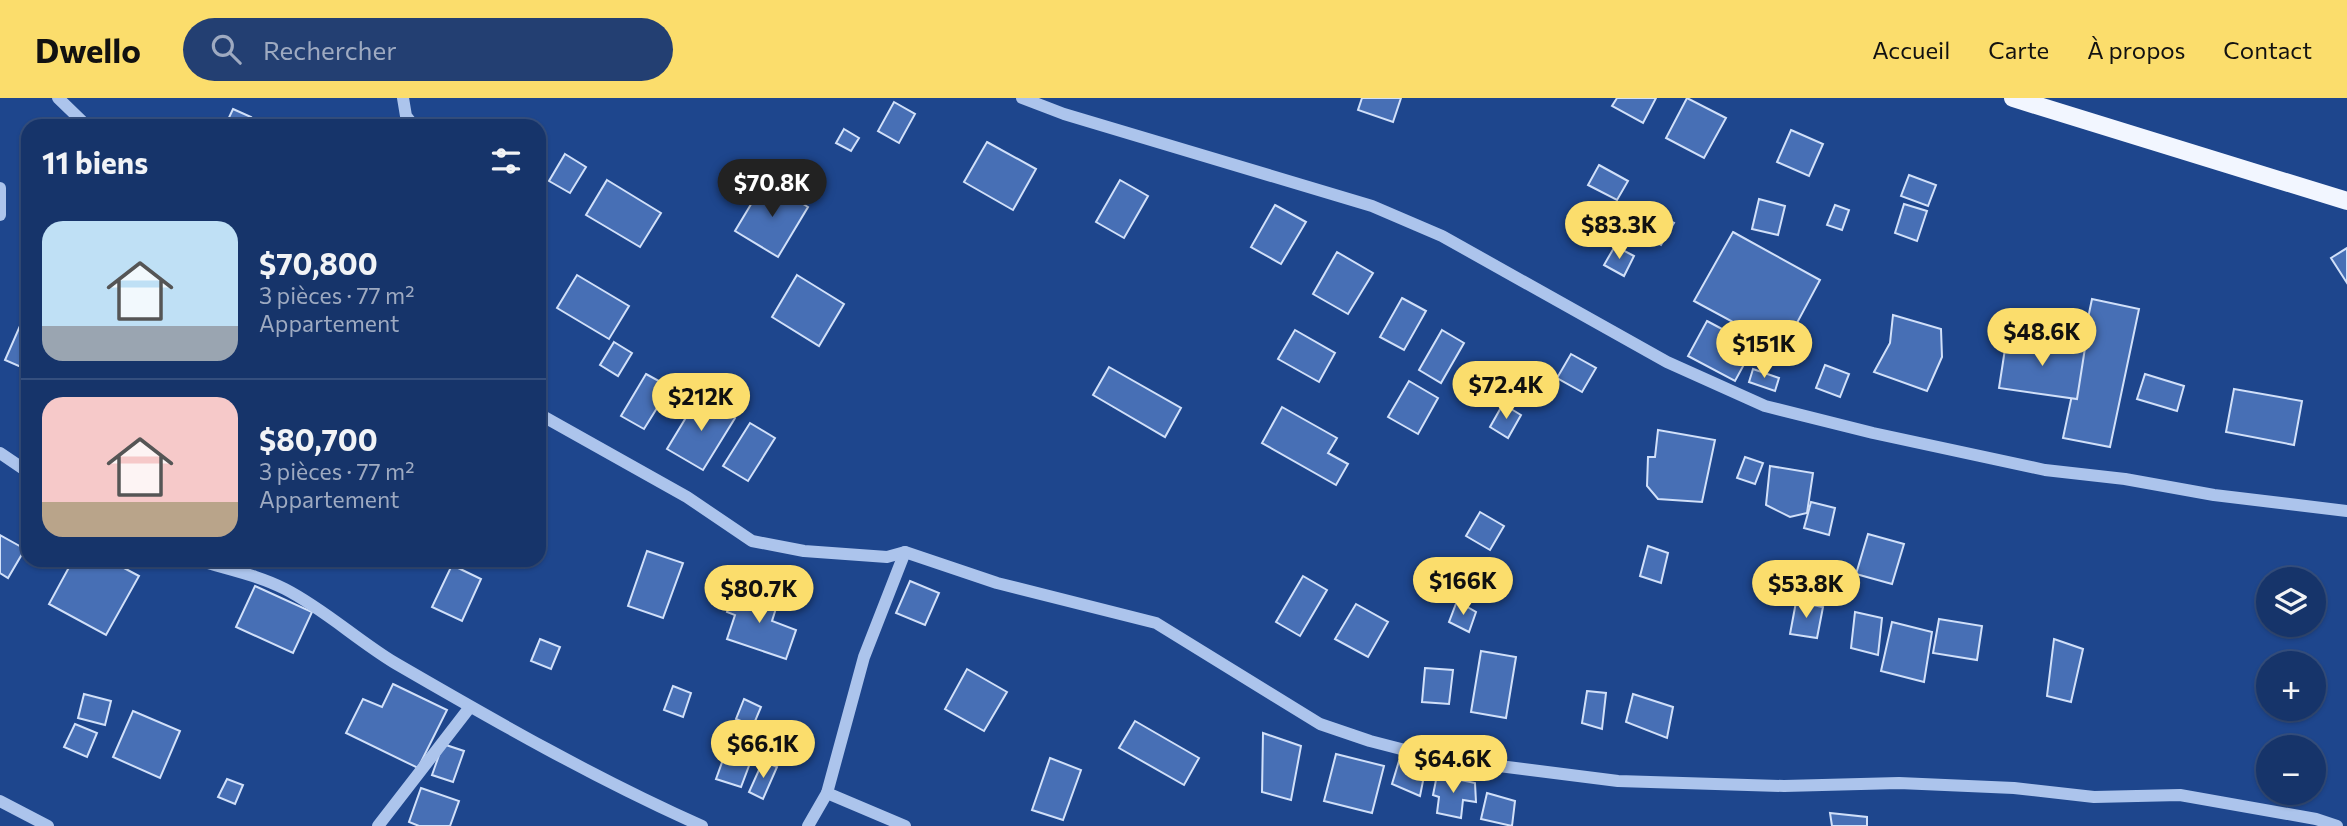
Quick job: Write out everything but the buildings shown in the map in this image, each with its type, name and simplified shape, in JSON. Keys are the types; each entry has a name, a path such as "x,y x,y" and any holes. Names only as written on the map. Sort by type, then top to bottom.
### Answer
{"main road":[{"path":"2013,98 2347,201"}],"street":[{"path":"58,98 80,119"},
{"path":"403,98 408,119"},
{"path":"1022,98 1063,114 1372,206 1404,219 1442,236 1667,362 1765,406 1873,433 2045,470 2347,511"},
{"path":"0,188 0,215"},
{"path":"546,418 687,497 752,541 804,551 887,557 905,552 997,583 1156,623 1320,724 1370,741 1436,758 1618,781 1784,786 1899,783 2014,788 2094,797 2180,795 2316,819 2337,826"},
{"path":"0,453 21,467"},
{"path":"808,826 827,793 864,657 905,552"},
{"path":"220,567 282,587 313,605 390,660 470,707 635,796 702,826"},
{"path":"378,826 470,707"},
{"path":"827,793 905,826"},
{"path":"0,801 48,826"}]}
